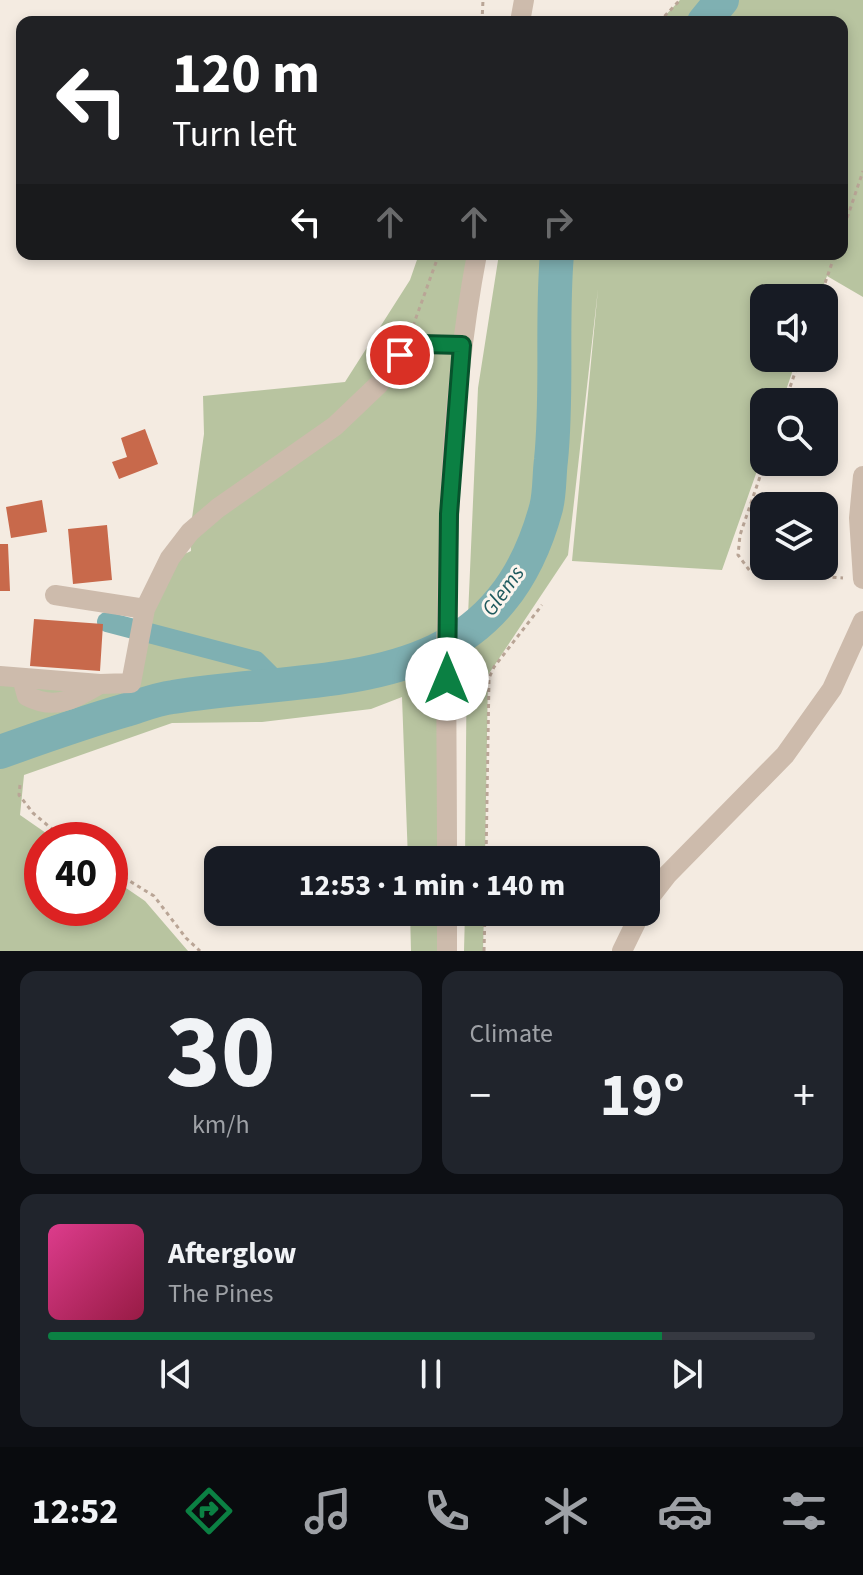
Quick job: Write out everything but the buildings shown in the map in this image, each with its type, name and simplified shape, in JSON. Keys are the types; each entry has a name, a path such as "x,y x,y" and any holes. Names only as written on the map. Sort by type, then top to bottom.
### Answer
{"street":[{"path":"447,846 452,461 462,345 476,260"},
{"path":"0,676 100,684 131,683 143,615 170,558 190,532 218,508 335,426 379,384 400,355 421,344 462,345"},
{"path":"863,476 859,518 863,579"},
{"path":"55,595 143,615"},
{"path":"660,884 785,755 832,689 863,621"},
{"path":"447,926 447,951"},
{"path":"622,951 634,926"}],"path":[{"path":"665,16 680,0"},
{"path":"848,215 863,171"},
{"path":"421,344 413,325 437,260"},
{"path":"825,284 833,260"},
{"path":"760,476 740,535 738,555 750,571 863,579"},
{"path":"486,846 489,678 494,667 542,605"},
{"path":"20,785 19,795 46,822"},
{"path":"128,880 154,896 200,951"},
{"path":"484,951 485,926"}],"green space":[{"path":"680,0 863,0 863,297 827,276 824,284 750,284 750,372 792,372 787,388 750,388 750,476 755,476 722,570 572,561 598,289 568,555 488,675 485,846 465,846 467,639 478,388 498,260 848,260 848,16 665,16"},
{"path":"417,260 477,260 462,345 447,846 407,846 402,697 371,709 262,722 172,723 24,775 20,815 30,822 24,822 24,926 128,926 128,889 145,901 188,951 0,951 0,678 131,683 151,612 178,557 191,551 190,532 204,434 203,396 345,382 410,280"},
{"path":"410,926 447,926 447,951 411,951"},
{"path":"465,926 484,926 483,951 464,951"}],"waterway":[{"name":"Glems","path":"709,16 722,0"},
{"name":"Glems","path":"0,752 161,699 345,677 398,665 446,646 488,615 521,570 546,508 553,434 557,260"},
{"path":"107,622 256,661 281,686"}],"route":[{"path":"400,355 421,344 462,345 449,514 447,679"}]}
